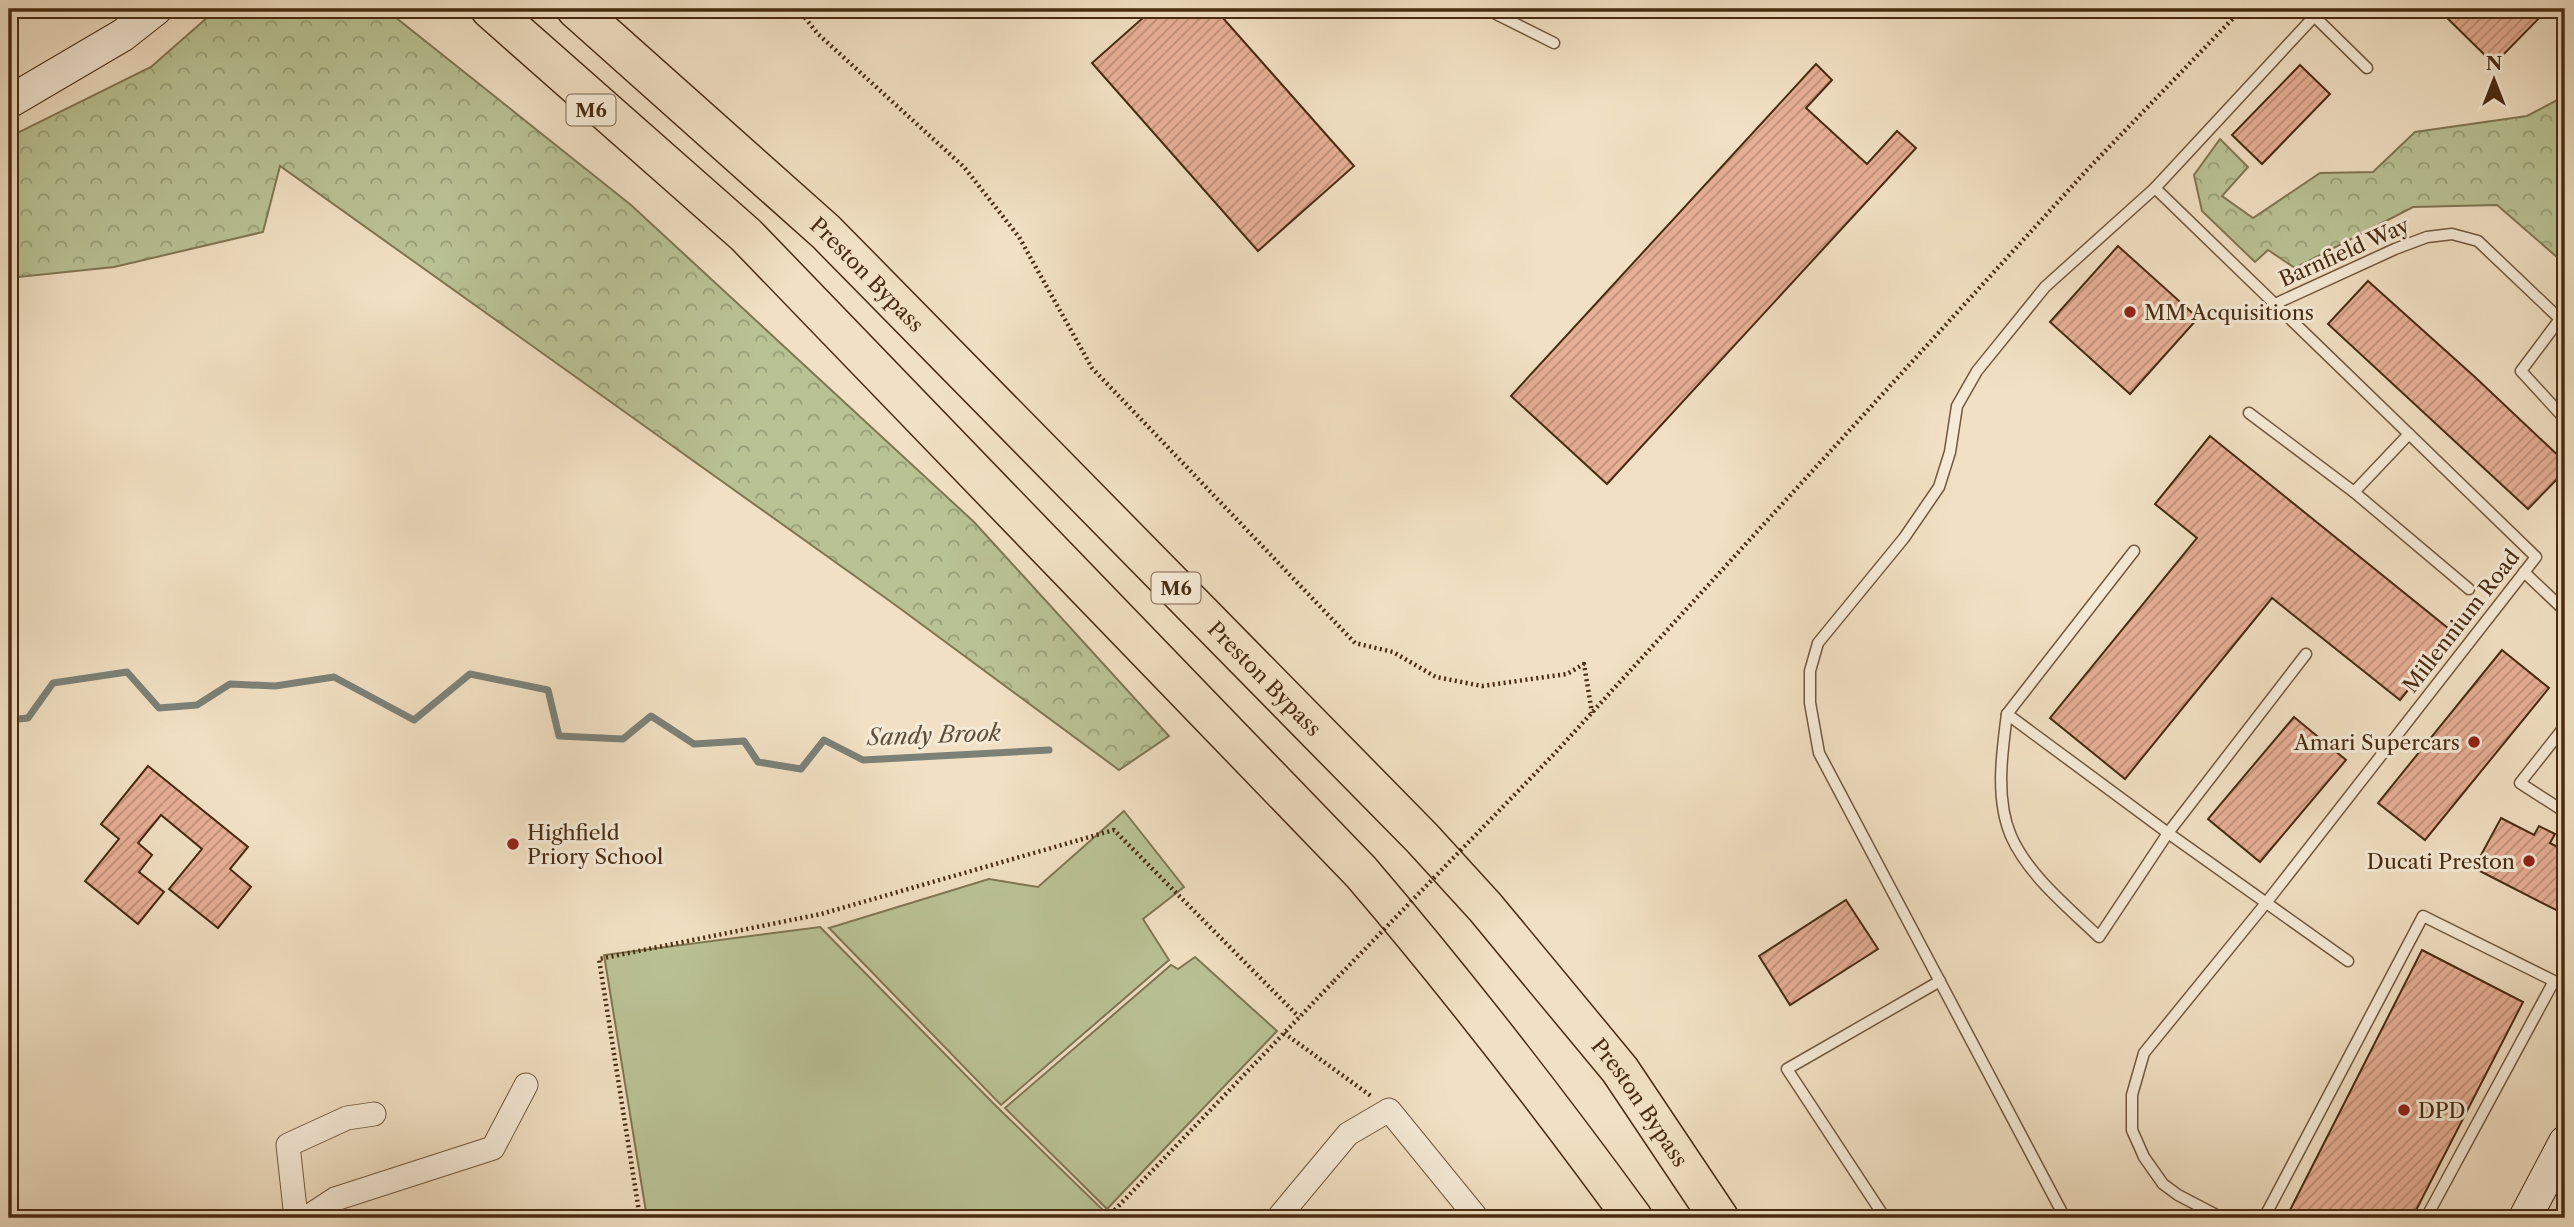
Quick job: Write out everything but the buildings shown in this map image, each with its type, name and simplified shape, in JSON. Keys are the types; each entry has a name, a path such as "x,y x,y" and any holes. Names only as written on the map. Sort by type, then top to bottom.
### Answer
{"highway":[{"name":"M6","path":"464,9 718,210"},
{"name":"M6","path":"490,9 746,235 1361,872 1539,1090 1633,1218"},
{"name":"Preston Bypass","path":"576,9 826,232 1422,838 1485,907 1620,1070 1719,1218"},
{"name":"M6","path":"612,9 826,232"}],"main road":[{"path":"9,102 123,35 156,9"},
{"path":"2525,1218 2565,1142"}],"street":[{"path":"306,1218 335,1199 493,1148 526,1085"},
{"path":"1278,1218 1348,1134 1389,1110 1477,1218"},
{"path":"296,1218 288,1145 347,1118 374,1114"}],"lane":[{"path":"1486,9 1554,43"},
{"path":"2065,1218 1819,753 1810,703 1810,671 1818,643 1904,538 1939,487 1950,452 1957,406 1977,371 2045,287 2155,188 2318,12 2367,68"},
{"name":"Millennium Road","path":"2155,188 2536,556 2266,903 2144,1054 2133,1095 2132,1130 2144,1157 2163,1184 2222,1218"},
{"name":"Barnfield Way","path":"2275,304 2360,263 2427,237 2452,234 2478,241 2560,319 2521,371 2565,419"},
{"path":"2249,413 2354,492 2469,589"},
{"path":"2354,492 2409,434"},
{"path":"2134,551 2007,714 2001,772 2002,797 2011,836 2038,877 2099,937 2168,833 2306,654"},
{"path":"2524,572 2565,611"},
{"path":"2007,714 2348,961"},
{"path":"2565,726 2520,783 2565,812"},
{"path":"2264,1218 2423,916 2554,981 2426,1218"},
{"path":"1885,1218 1787,1069 1940,981"}],"path":[{"path":"798,9 818,34 964,167 1019,237 1092,368 1355,643 1393,652 1436,677 1482,686 1567,674 1584,664 1592,713"},
{"path":"1107,1218 1556,752 2087,170 2242,9"},
{"path":"640,1218 599,959 821,914 1114,830 1299,1017"},
{"path":"1284,1033 1389,1110"}],"green space":[{"path":"217,9 385,9 631,205 974,522 1169,736 1119,770 894,604 280,166 263,232 114,267 9,278 9,137 151,67"},
{"path":"2565,96 2565,264 2497,205 2413,207 2295,268 2268,250 2255,262 2202,211 2194,175 2220,139 2248,167 2222,196 2253,218 2320,173 2373,172 2415,132 2527,116"},
{"path":"1124,811 1184,887 1143,919 1169,960 1001,1105 829,928 989,879 1038,887"},
{"path":"820,927 996,1106 1105,1212 1100,1218 647,1218 604,955"},
{"path":"1195,957 1277,1031 1107,1209 1005,1108 1171,965 1178,969"}],"waterway":[{"name":"Sandy Brook","path":"9,720 28,718 53,683 127,672 159,708 197,705 230,684 275,686 334,677 414,720 470,674 548,690 559,736 623,739 651,716 694,744 744,741 758,762 801,769 824,740 863,760 1049,750"}],"place":[{"name":"MM Acquisitions","path":"2130,312"},
{"name":"Amari Supercars","path":"2474,742"},
{"name":"Highfield Priory School","path":"513,844"},
{"name":"Ducati Preston","path":"2529,861"},
{"name":"DPD","path":"2404,1110"}]}
